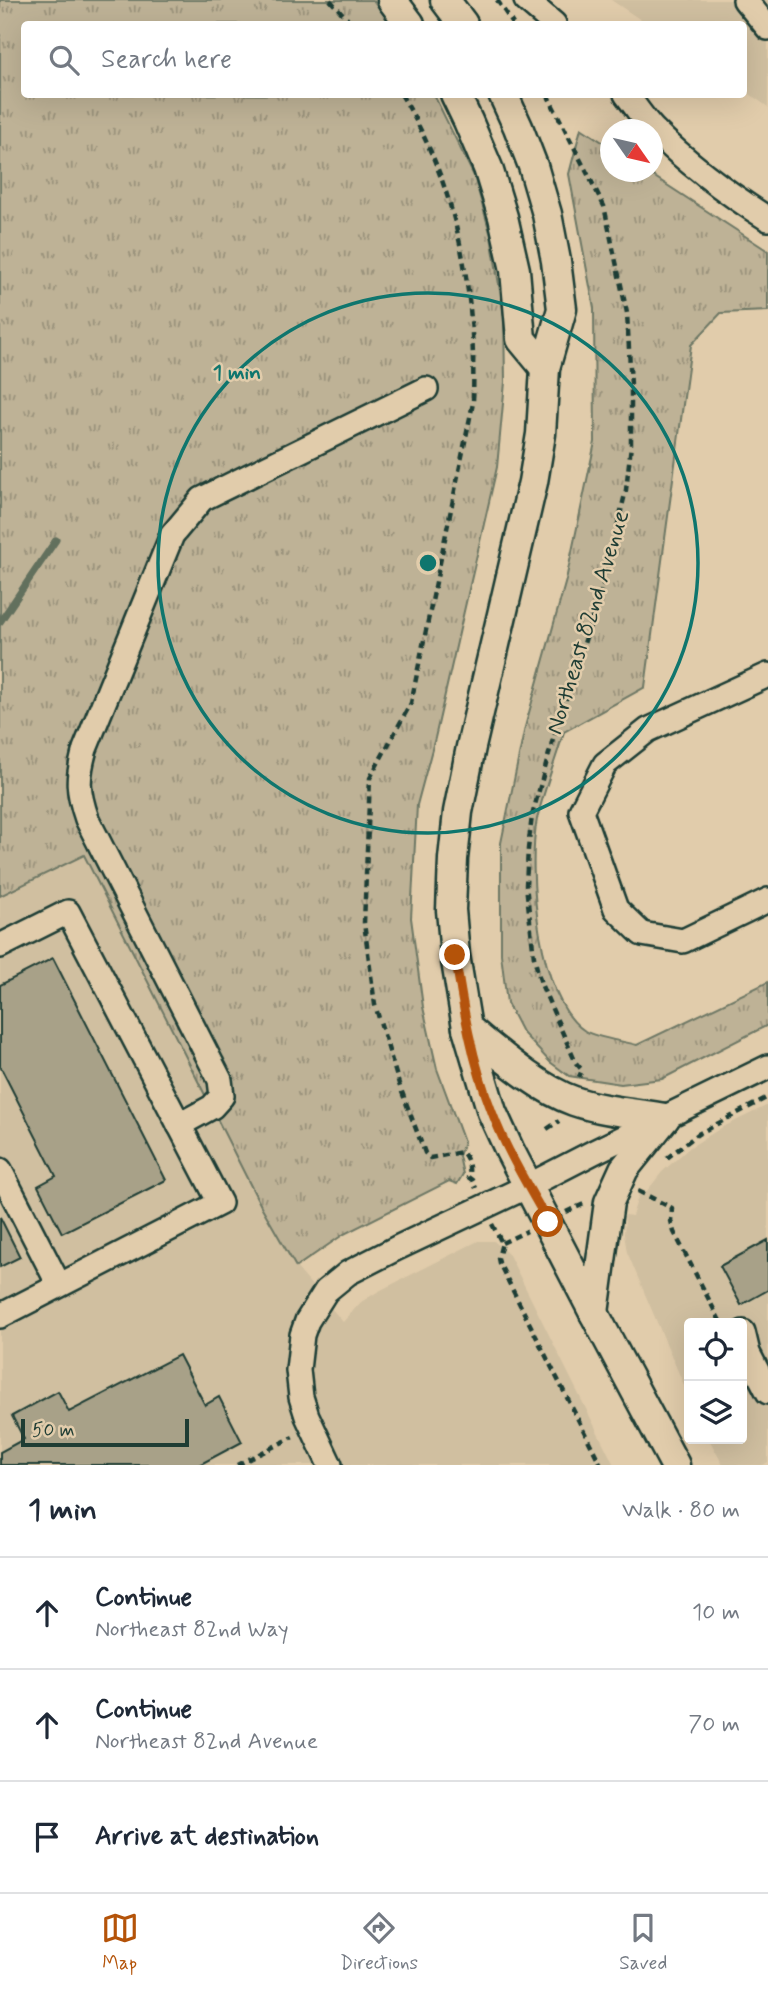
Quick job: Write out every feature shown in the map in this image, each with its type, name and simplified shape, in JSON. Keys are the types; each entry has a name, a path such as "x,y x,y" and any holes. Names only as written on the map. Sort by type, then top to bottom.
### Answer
{"main road":[{"path":"392,0 409,21"},
{"path":"445,0 461,21"},
{"path":"457,98 488,169 503,217 515,270 522,339 545,368"},
{"path":"505,98 533,166 547,214 562,309 545,368 541,434 533,482 471,747 455,835 451,910 455,955 467,1028 492,1112 675,1465"},
{"path":"467,1028 536,1080 571,1100 602,1109 664,1118 624,1169 609,1202 594,1313"}],"street":[{"path":"526,0 550,21"},
{"path":"745,0 768,28"},
{"path":"629,98 651,127 686,160 729,194 768,219"},
{"path":"179,1125 217,1102 222,1096 220,1080 87,819 79,797 78,774 85,749 172,535 202,499 426,389"},
{"path":"768,675 648,730 605,764 581,811 616,909 642,934 683,941 768,900"},
{"path":"0,946 68,912 220,1203 0,1316"},
{"path":"330,1465 301,1397 298,1370 299,1350 307,1321 326,1292 348,1273 397,1248 768,1067"},
{"path":"0,1170 59,1286"},
{"path":"747,1349 768,1392"}],"path":[{"path":"330,0 349,21"},
{"path":"403,98 429,149 456,223 472,313 475,358 473,403 411,703 370,778 364,923 375,1005 399,1084 425,1153 430,1158 461,1152 472,1166 468,1177 472,1180"},
{"name":"Northeast 82nd Avenue","path":"549,98 604,206 627,313 631,385 631,445 626,490 604,582 553,738 532,816 528,849 526,885 534,957 541,984 576,1063 582,1070"},
{"path":"662,1162 698,1134 768,1097"},
{"path":"634,1199 644,1183"},
{"path":"638,1191 672,1208 674,1232 719,1318"},
{"path":"495,1231 502,1245"},
{"path":"509,1240 502,1245 499,1263 601,1465"},
{"path":"237,1465 313,1427"}],"shaded area":[{"path":"611,0 768,0 768,107 747,92 747,21 642,21"},
{"path":"84,855 261,1206 296,1267 343,1322 361,1302 379,1291 478,1241 494,1241 509,1255 614,1465 0,1465 0,896"},
{"path":"768,1105 768,1462 763,1465 723,1465 712,1444 747,1444 747,1318 684,1318 684,1385 627,1252 624,1234 625,1215 632,1216 639,1194 643,1196 662,1172 689,1148 721,1128"}],"green space":[{"path":"0,0 373,0 389,21 21,21 21,98 435,98 474,176 491,236 504,315 505,382 497,467 417,805 411,918 423,1007 437,1069 464,1142 459,1156 463,1174 457,1184 449,1181 344,1234 296,1267 261,1206 84,855 0,896"},
{"path":"581,128 600,140 600,182 662,182 768,251 768,311 721,313 691,345 645,687 564,732 537,819 534,869 535,901 547,964 556,992 569,1015 585,1031 637,1045 768,982 768,1025 662,1079 621,1084 569,1076 550,1062 522,1032 507,1003 501,954 501,843 525,727 566,580 595,442 594,308 569,174"}],"building":[{"path":"53,958 166,1180 62,1233 38,1186 56,1176 0,1066 0,985"},
{"path":"0,1217 20,1257 0,1267"},
{"path":"768,1240 768,1290 741,1305 720,1266"},
{"path":"179,1355 205,1405 219,1397 242,1442 199,1465 0,1465 0,1452 24,1439 12,1416 58,1391 69,1412"}],"waterway":[{"path":"0,622 56,540"}],"route":[{"path":"455,955 467,1028 492,1112 548,1222"}]}
